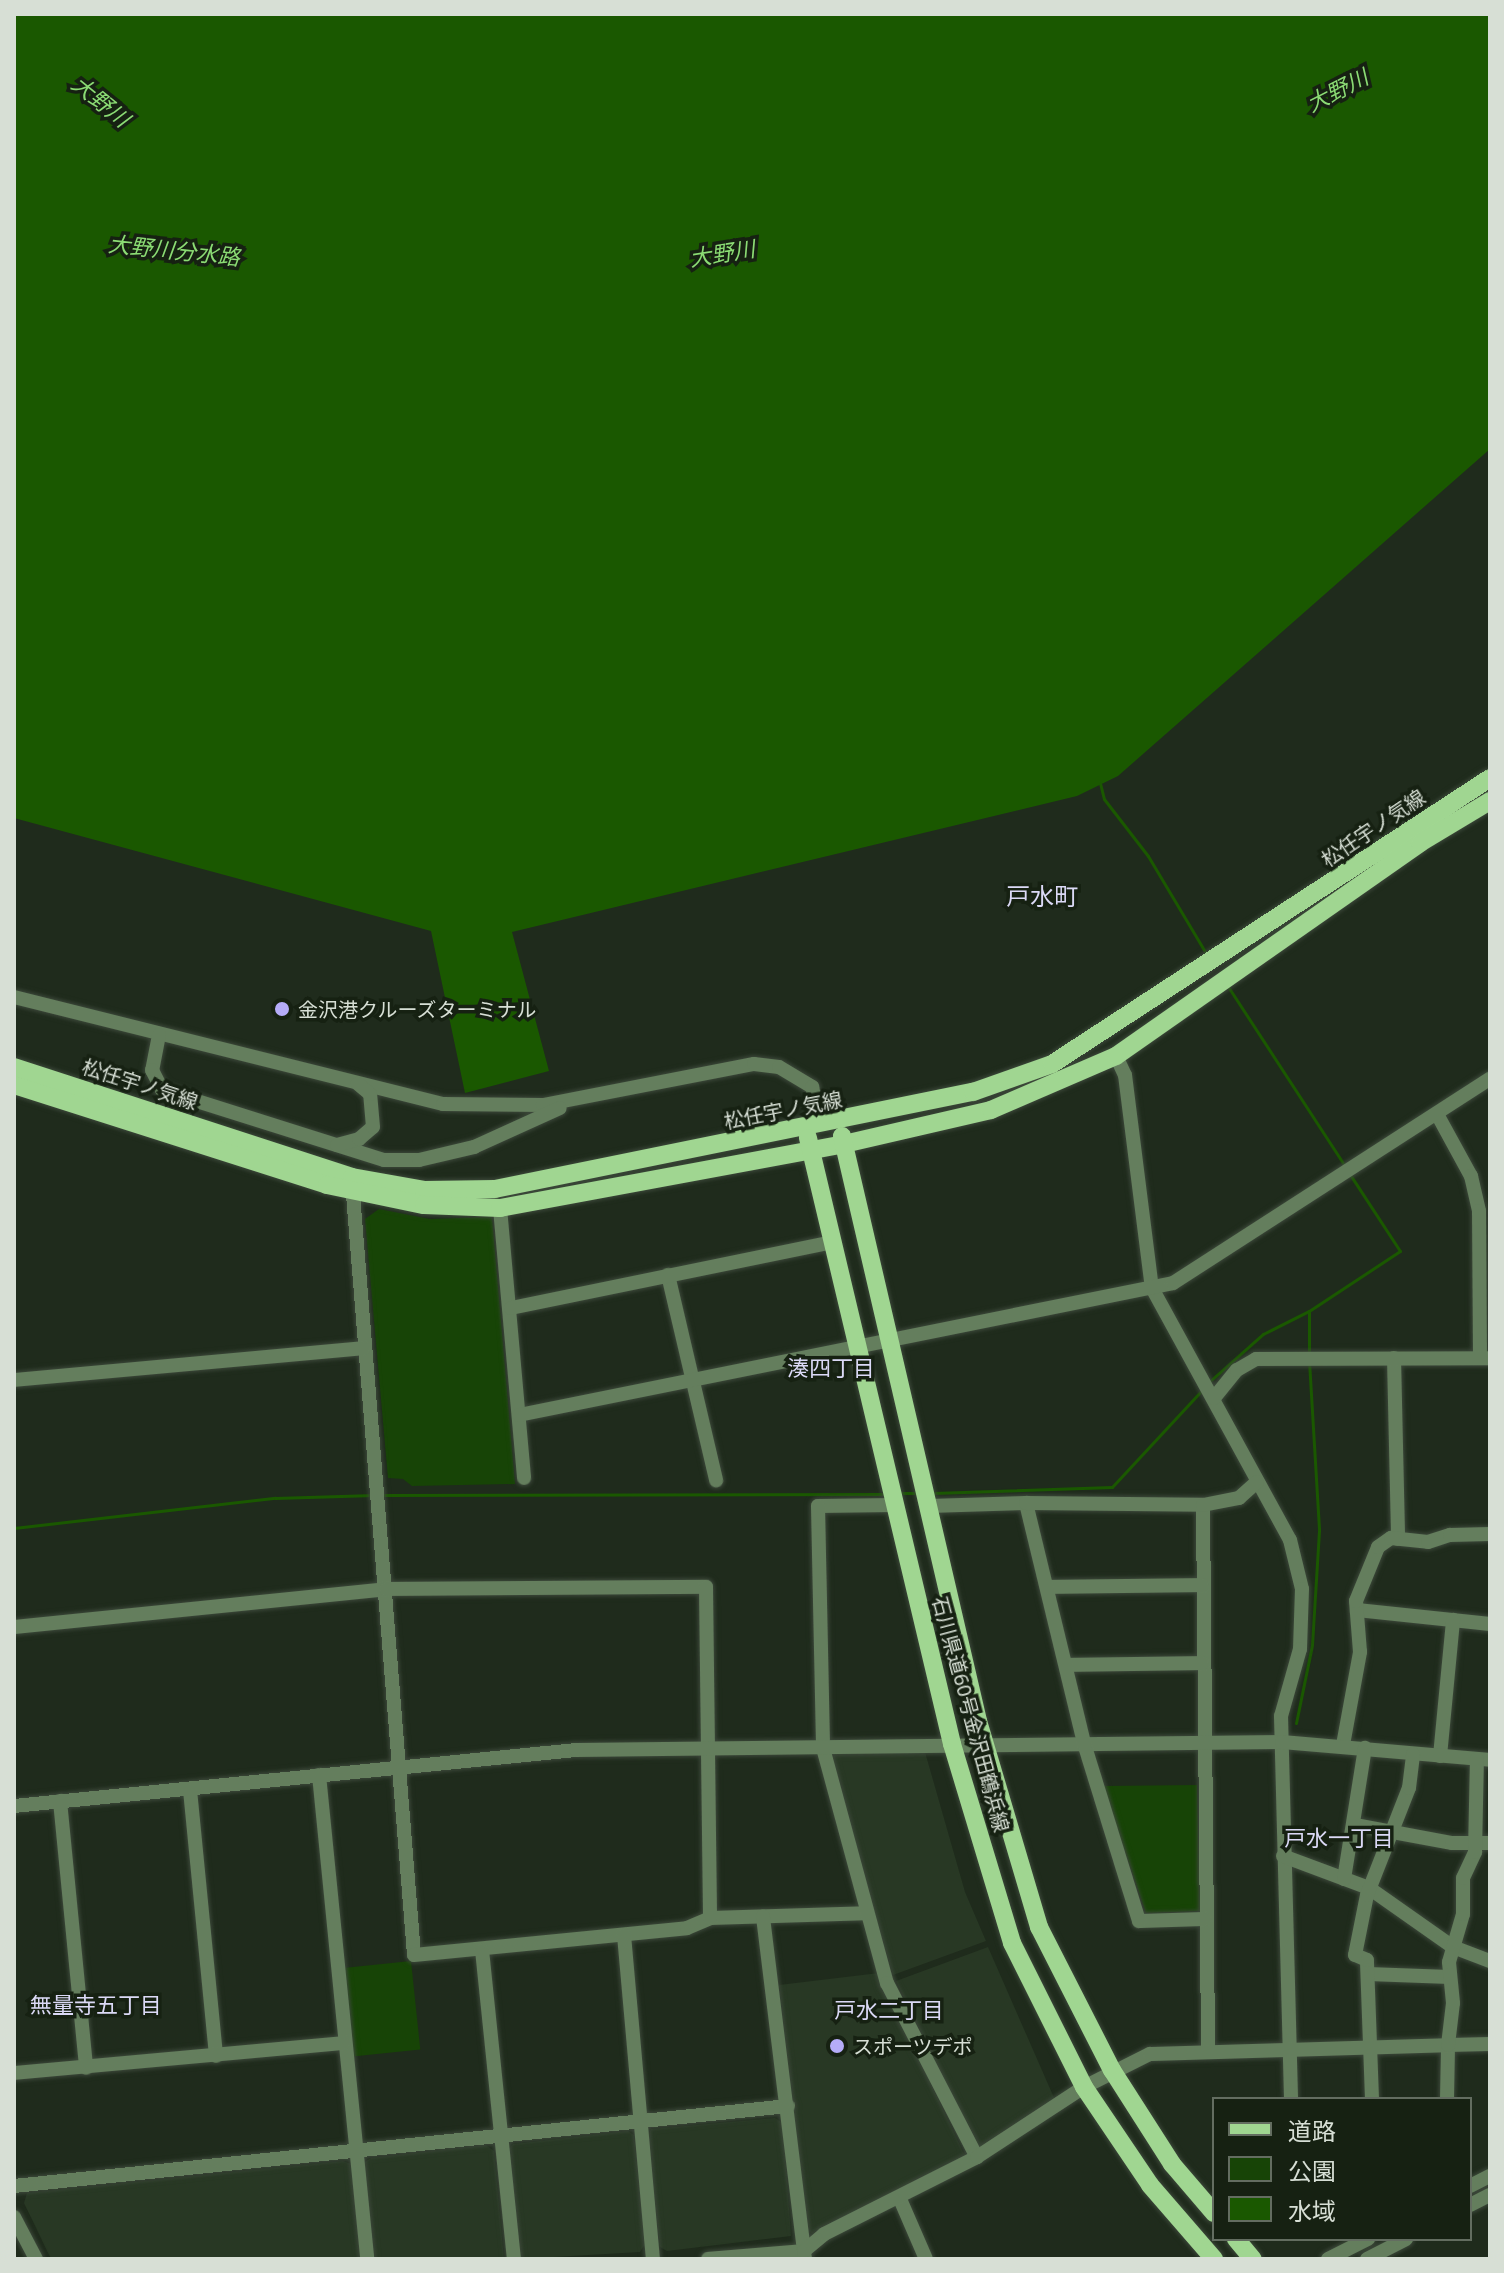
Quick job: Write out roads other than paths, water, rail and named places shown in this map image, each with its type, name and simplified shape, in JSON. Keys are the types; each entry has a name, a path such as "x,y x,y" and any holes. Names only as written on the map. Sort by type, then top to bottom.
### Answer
{"main road":[{"name":"松任宇ノ気線","path":"14,1085 424,1205 500,1208 844,1144 991,1110 1116,1056 1216,984 1228,964 1490,778"},
{"name":"松任宇ノ気線","path":"14,1067 352,1184 424,1190 495,1189 973,1092 1052,1064 1207,968 1228,964 1490,801"},
{"name":"石川県道60号金沢田鶴浜線","path":"838,1121 984,1744 1039,1927 1112,2070 1172,2164 1212,2211"},
{"name":"石川県道60号金沢田鶴浜線","path":"806,1128 952,1744 1012,1943 1084,2087 1150,2185 1214,2259"},
{"path":"1238,2241 1253,2259"}],"street":[{"path":"14,997 159,1035 193,1039 417,1100 484,1108 583,1098 754,1064 779,1067 812,1087 816,1105 806,1128"},
{"path":"159,1035 152,1070 162,1090 384,1160 448,1154 583,1098"},
{"path":"1116,1056 1125,1075 1152,1288 1290,1540 1302,1589 1300,1649 1281,1716 1291,2097"},
{"path":"519,1415 859,1349 1173,1283 1490,1079"},
{"path":"332,1146 359,1139 373,1127 370,1094 356,1083"},
{"path":"816,1105 838,1121"},
{"path":"1214,1398 1237,1370 1256,1359 1485,1358 1479,1211 1471,1176 1437,1114"},
{"path":"352,1184 400,1769 396,1783 414,1955 687,1928 710,1918 865,1913"},
{"path":"500,1208 524,1478"},
{"path":"511,1308 832,1242"},
{"path":"668,1275 716,1480"},
{"path":"14,1380 364,1348"},
{"path":"1394,1358 1398,1539"},
{"path":"929,1506 1026,1503 1203,1505 1239,1498 1257,1482"},
{"path":"1026,1503 1085,1747 1139,1921 1205,1919"},
{"path":"895,1505 818,1506 823,1748 865,1913 887,1983 977,2157"},
{"path":"1203,1505 1202,1663 1208,2048"},
{"path":"1343,1745 1360,1652 1357,1610 1378,1547 1398,1539 1428,1542 1450,1535 1490,1534"},
{"path":"1047,1587 1202,1585"},
{"path":"14,1627 386,1589 706,1587 712,1730 705,1750 710,1918"},
{"path":"1357,1610 1490,1624"},
{"path":"1440,1756 1453,1620"},
{"path":"1066,1665 1202,1663"},
{"path":"14,1806 576,1750 952,1744 1085,1747 1282,1742 1343,1745 1483,1760 1482,1844 1463,1878 1463,1914 1453,1947 1447,2097"},
{"path":"1344,1879 1365,1748"},
{"path":"1372,2097 1367,1960 1355,1955 1369,1888 1409,1788 1413,1754"},
{"path":"319,1775 367,2259"},
{"path":"190,1790 216,2056"},
{"path":"60,1801 86,2068"},
{"path":"1355,1825 1482,1844"},
{"path":"1283,1856 1369,1888 1453,1947 1490,1961"},
{"path":"763,1916 804,2255"},
{"path":"624,1935 653,2259"},
{"path":"482,1950 514,2259"},
{"path":"1368,1974 1450,1977"},
{"path":"14,2073 344,2043"},
{"path":"708,2259 804,2255 824,2234 900,2199 977,2157 1112,2070 1150,2054 1208,2048 1490,2044"},
{"path":"14,2186 788,2106"},
{"path":"1472,2185 1490,2176"},
{"path":"1472,2204 1490,2195"},
{"path":"900,2199 926,2259"},
{"path":"14,2217 36,2259"},
{"path":"1328,2259 1364,2241"},
{"path":"1367,2259 1402,2241"}],"water":[{"path":"14,14 1490,14 1490,449 1118,776 1077,796 512,932 549,1071 465,1093 431,931 14,818"}],"waterway":[{"path":"1100,783 1104,799 1148,856 1207,955"},
{"path":"1227,985 1345,1166"},
{"path":"1210,1381 1263,1334 1309,1311 1400,1251 1351,1176"},
{"path":"1309,1311 1309,1356"},
{"path":"1296,1723 1312,1645 1319,1529 1309,1363"},
{"path":"934,1493 1112,1487 1203,1389"},
{"path":"898,1493 918,1493"},
{"path":"382,1495 886,1494"},
{"path":"14,1528 275,1498 374,1495"}],"place":[{"name":"金沢港クルーズターミナル","path":"282,1009"},
{"name":"スポーツデポ","path":"837,2046"}],"district":[{"name":"戸水町","path":"1042,896"},
{"name":"湊四丁目","path":"831,1368"},
{"name":"戸水一丁目","path":"1339,1838"},
{"name":"無量寺五丁目","path":"96,2005"},
{"name":"戸水二丁目","path":"889,2010"}],"water label":[{"name":"大野川","path":"1337,90"},
{"name":"大野川","path":"101,101"},
{"name":"大野川分水路","path":"174,250"},
{"name":"大野川","path":"722,253"}]}
